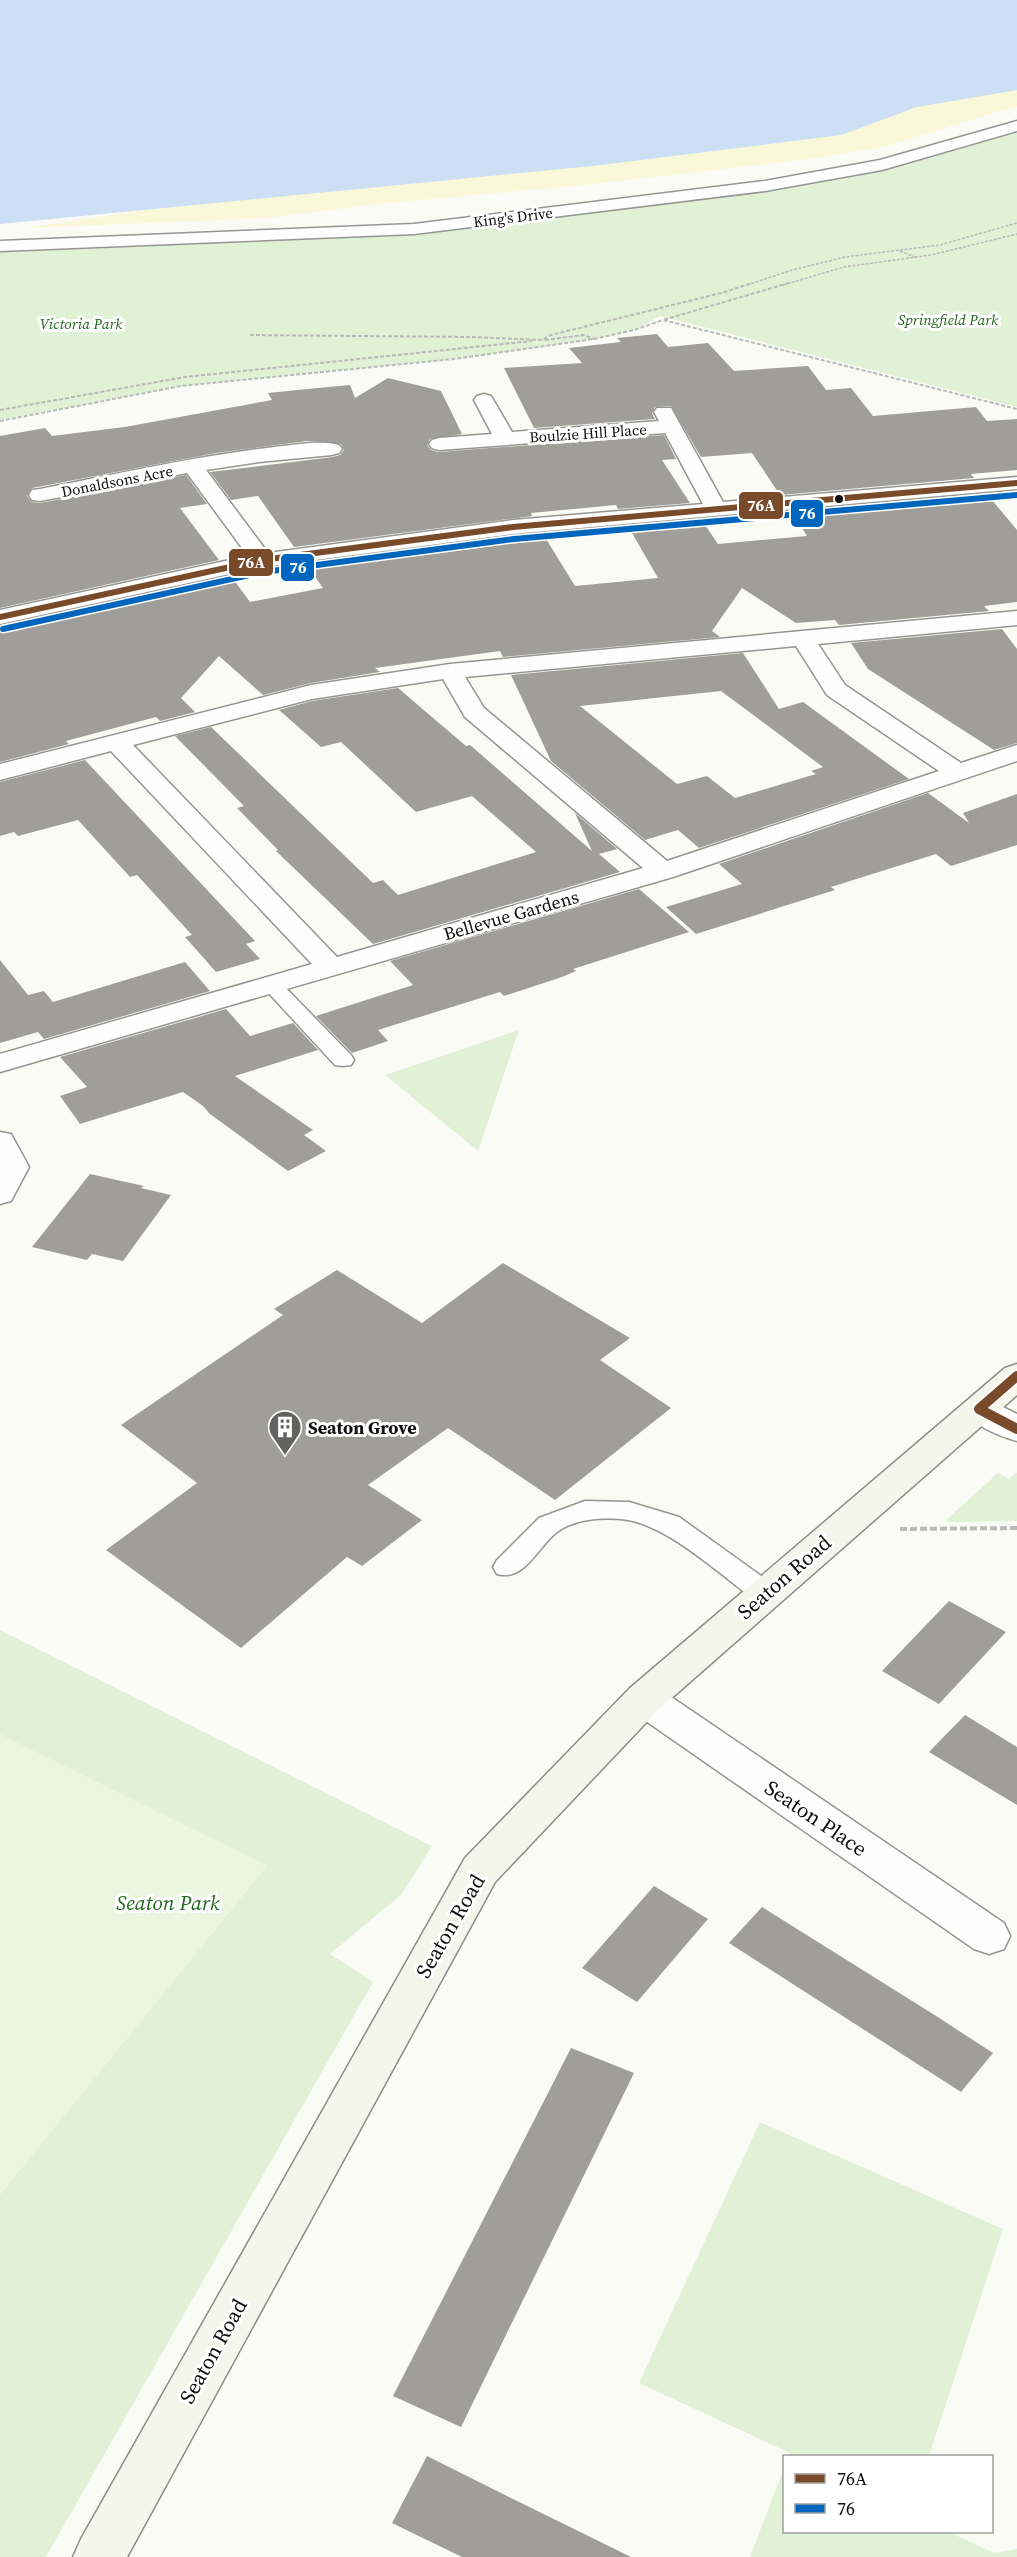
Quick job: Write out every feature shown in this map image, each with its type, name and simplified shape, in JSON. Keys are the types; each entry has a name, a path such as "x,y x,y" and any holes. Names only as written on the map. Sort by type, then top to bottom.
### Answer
{"street":[{"name":"King's Drive","path":"0,246 306,235 426,227 765,186 821,177 882,165 1017,126"},
{"name":"Boulzie Hill Place","path":"484,400 505,439"},
{"name":"Boulzie Hill Place","path":"439,444 505,439 667,419 716,509"},
{"name":"Donaldsons Acre","path":"40,495 193,467 301,450 332,449"},
{"name":"Donaldsons Acre","path":"193,467 262,560"},
{"path":"0,617 262,560 513,527 1017,483"},
{"path":"0,772 311,692 450,671 1017,618"},
{"path":"803,638 836,690 959,773"},
{"path":"450,671 474,712 663,871"},
{"path":"116,742 331,967"},
{"name":"Bellevue Gardens","path":"0,1063 663,871 1017,753"},
{"path":"0,1141 13,1167 0,1194"},
{"name":"Seaton Road","path":"99,2557 480,1870 644,1699 1017,1376"},
{"path":"980,1409 1017,1429"},
{"name":"Seaton Place","path":"644,1699 989,1936"}],"lane":[{"path":"271,984 343,1060"},
{"path":"507,1567 548,1525 585,1510 629,1511 670,1524 765,1593"}],"path":[{"path":"250,335 287,337 424,335 542,340 551,335 725,292 792,270 845,257 940,245 1017,223"},
{"path":"0,421 181,386 454,359 594,339 634,330 844,267 916,257 1017,234"},
{"path":"899,251 916,257"},
{"path":"663,320 1017,409"},
{"path":"0,410 185,377 584,335 594,339"},
{"path":"839,1529 1017,1528"}],"green space":[{"name":"Victoria Park","path":"1017,126 1017,407 660,316 634,330 594,339 454,359 181,386 0,420 0,245 414,229 882,166"},
{"path":"519,1030 478,1151 385,1075"},
{"path":"1017,1472 1017,1521 948,1522 946,1520 998,1473 1009,1479"},
{"name":"Seaton Park","path":"0,1630 432,1846 401,1895 330,1954 373,1982 46,2557 0,2557"},
{"path":"0,1734 267,1866 0,2195"},
{"path":"760,2122 1003,2229 929,2455 789,2455 790,2453 639,2383"},
{"path":"783,2471 783,2533 951,2533 994,2553 1017,2549 1017,2557 750,2557"}],"sand":[{"path":"1017,81 1017,106 883,147 809,159 585,185 377,204 268,218 25,228"}],"water":[{"path":"0,0 1017,0 1017,90 917,107 841,135 593,166 0,224"}],"building":[{"path":"657,334 668,347 708,343 734,371 808,366 826,390 851,388 873,416 976,407 987,421 1017,419 1017,470 971,474 974,478 780,495 752,453 701,457 671,406 655,407 652,413 655,419 534,428 504,368 582,363 569,348 621,342 617,338"},
{"path":"388,378 441,391 462,434 430,439 427,445 431,450 438,452 664,435 676,459 662,460 690,503 618,509 616,505 531,513 532,516 294,547 258,496 231,500 210,472 333,457 340,455 344,450 341,444 307,441 216,453 32,488 27,496 32,502 40,503 186,475 207,504 180,508 219,560 0,608 0,436 45,428 52,436 125,427 272,400 268,393 350,385 355,398"},
{"path":"987,494 1017,530 1017,602 984,606 989,611 839,625 835,620 796,623 742,588 712,631 720,637 503,657 500,651 375,668 380,672 311,683 263,695 219,656 181,698 195,712 160,721 156,717 66,741 69,744 0,762 0,626 231,576 250,602 323,588 306,564 543,534 575,586 658,578 628,526 701,519 718,544 807,536 791,511"},
{"path":"1002,629 1017,649 1017,743 994,750 868,669 851,643"},
{"path":"743,653 779,709 803,702 909,779 699,848 678,830 645,840 551,761 511,675","holes":["721,691 823,767 811,771 816,774 735,798 707,776 677,784 580,706"]},
{"path":"398,688 466,746 470,745 592,851 575,813 617,849 599,854 620,872 373,944 276,851 278,850 237,808 244,806 175,736 211,727 373,883 383,880 398,895 536,852 472,796 416,812 341,742 321,747 279,710 312,701"},
{"path":"85,760 255,941 246,944 260,959 216,972 185,937 192,935 137,875 130,877 78,820 18,836 14,832 0,836 0,782"},
{"path":"928,793 969,823 963,813 1017,794 1017,845 951,866 936,854 831,887 835,890 696,934 666,907 742,884 719,864"},
{"path":"639,889 689,932 573,969 576,971 504,996 500,992 378,1030 388,1041 352,1053 316,1016 413,985 390,961"},
{"path":"0,960 28,995 44,991 53,1002 185,962 210,991 44,1039 38,1032 0,1043"},
{"path":"226,1009 250,1036 293,1023 318,1050 235,1076 313,1130 304,1135 326,1151 288,1171 183,1092 80,1124 60,1096 87,1087 60,1057"},
{"path":"90,1174 144,1186 141,1188 171,1195 123,1261 92,1254 87,1260 32,1247"},
{"name":"Seaton Grove","path":"503,1263 630,1338 600,1360 671,1408 555,1500 448,1428 368,1485 422,1520 362,1566 347,1557 241,1648 106,1550 197,1483 121,1425 283,1315 274,1309 337,1270 422,1323"},
{"path":"949,1601 1006,1632 939,1704 882,1671"},
{"path":"965,1715 1017,1747 1017,1805 929,1752"},
{"path":"654,1886 708,1919 637,2002 582,1968"},
{"path":"762,1907 993,2053 961,2092 729,1943"},
{"path":"571,2048 634,2073 461,2427 393,2396"},
{"path":"427,2456 631,2557 462,2557 392,2523"}],"transit line":[{"name":"76A","path":"0,617 262,560 513,527 1017,483"},
{"name":"76","path":"3,629 264,572 514,539 1017,495"},
{"name":"76A","path":"1017,1376 979,1409 1017,1429"}],"place":[{"name":"Seaton Grove","path":"285,1456"}],"park label":[{"name":"Springfield Park","path":"948,319"}]}
